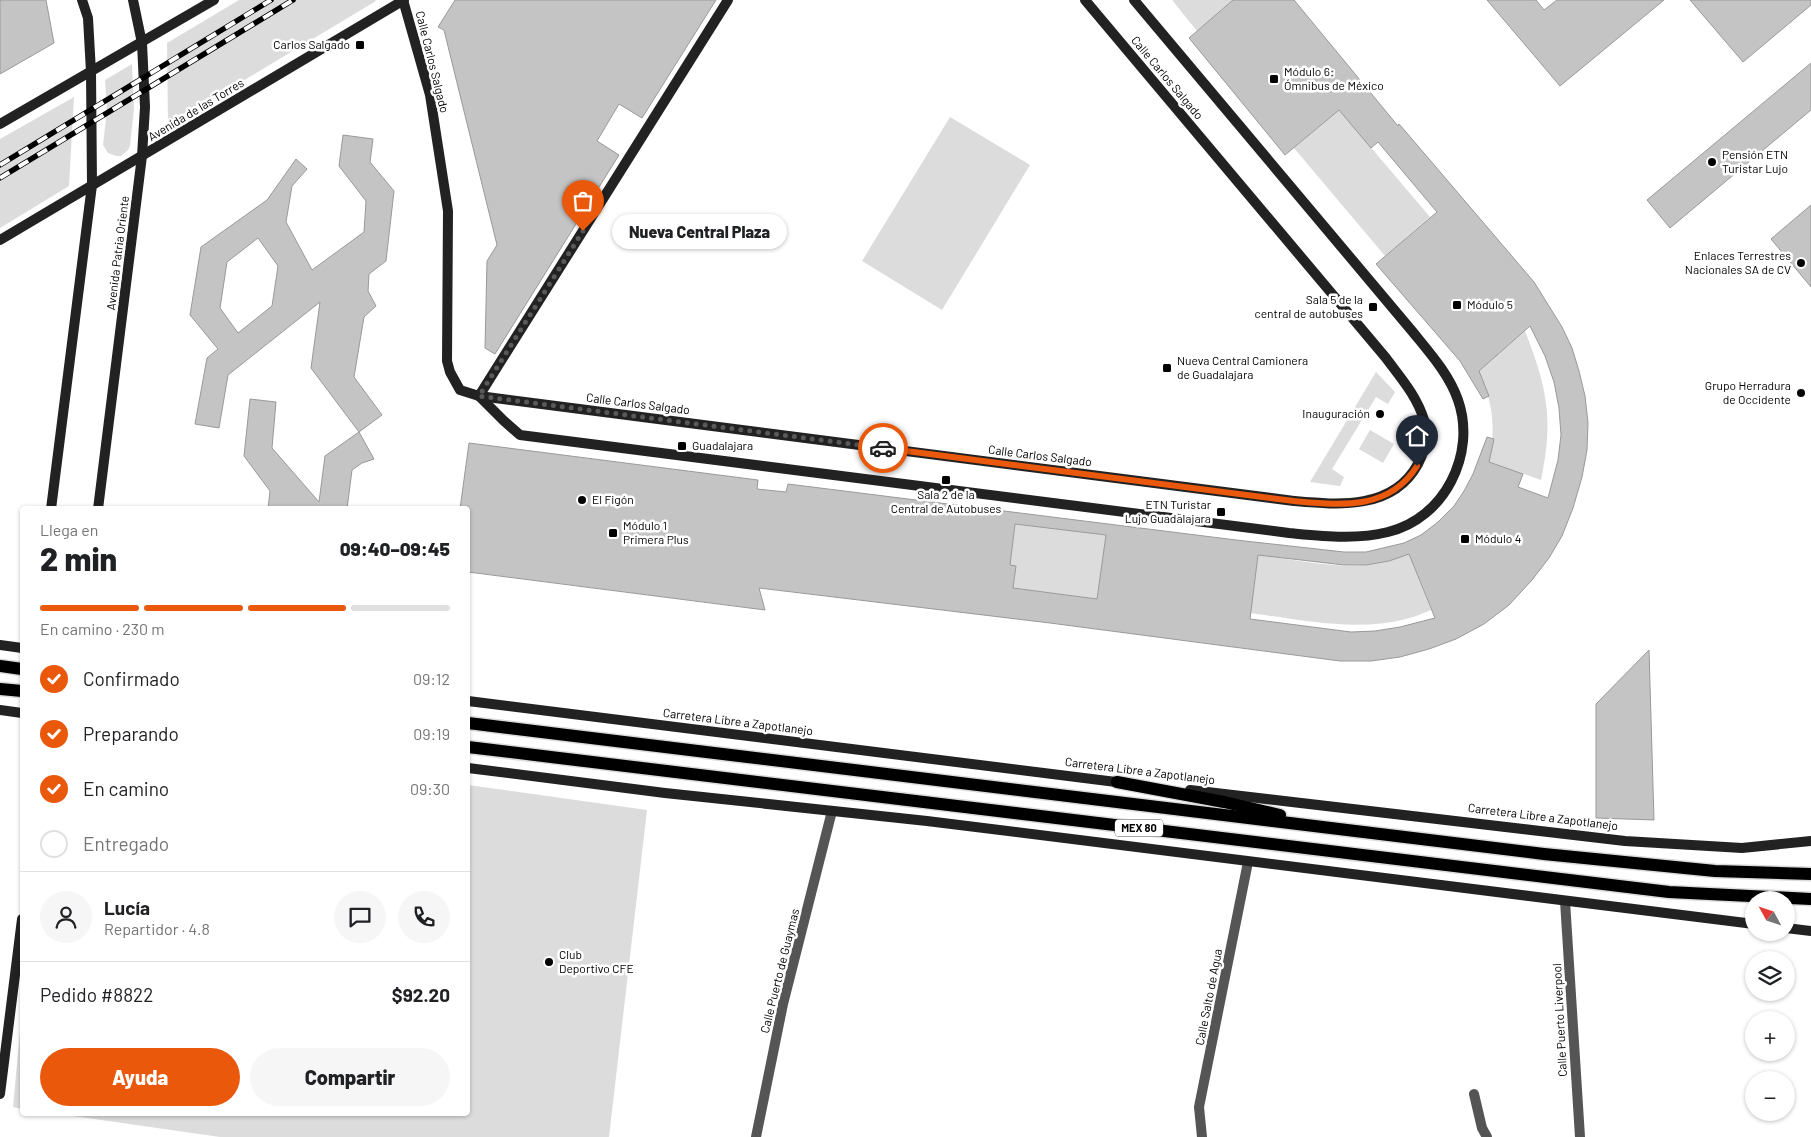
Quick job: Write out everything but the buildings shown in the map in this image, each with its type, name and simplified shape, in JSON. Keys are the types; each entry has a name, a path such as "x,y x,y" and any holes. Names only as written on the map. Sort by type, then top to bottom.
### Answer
{"main road":[{"path":"0,666 20,668"},
{"path":"0,689 20,691"},
{"name":"MEX 80","path":"470,723 1544,854 1705,870 1811,874"},
{"name":"MEX 80","path":"470,747 1659,891 1811,899"},
{"path":"1116,782 1224,802 1346,830"}],"street":[{"path":"51,506 92,185 92,72 88,18 82,0"},
{"name":"Avenida Patria Oriente","path":"98,506 142,156 145,107 142,43 133,0"},
{"path":"0,124 214,0"},
{"name":"Calle Carlos Salgado","path":"404,0 430,95 448,211 447,362 460,390 479,396 1294,501 1328,504 1361,502 1385,496 1395,490 1413,472 1420,460 1425,445 1424,420 1414,397 1386,358 1085,0"},
{"name":"Avenida de las Torres","path":"0,240 404,0"},
{"path":"728,0 479,396 504,422 520,435 1289,533 1325,536 1373,535 1405,526 1419,518 1443,495 1459,466 1463,450 1463,417 1452,385 1412,330 1134,0"},
{"path":"0,645 20,648"},
{"name":"Carretera Libre a Zapotlanejo","path":"470,701 1116,782 1625,841 1742,848 1811,841"},
{"path":"0,710 20,713"},
{"path":"470,768 927,821 1745,923"},
{"name":"Calle Puerto de Guaymas","path":"756,1137 783,1004 832,811"},
{"name":"Calle Salto de Agua","path":"1202,1137 1199,1107 1248,862"},
{"name":"Calle Puerto Liverpool","path":"1566,901 1580,1137"},
{"path":"1795,929 1811,931"},
{"path":"0,1094 20,935"},
{"path":"1474,1094 1482,1128 1487,1137"}],"shaded area":[{"path":"239,0 376,1 168,126 167,43"},
{"path":"1172,0 1233,0 1197,31"},
{"path":"132,64 134,108 130,146 121,156 116,156 108,153 103,145 107,110 105,80"},
{"path":"74,97 69,186 0,228 0,139"},
{"path":"1339,110 1430,217 1385,256 1294,148"},
{"path":"950,117 1030,165 942,310 862,261"},
{"path":"1525,331 1539,370 1546,404 1547,439 1541,480 1489,462 1493,427 1492,416 1479,371"},
{"path":"1376,372 1395,392 1388,404 1376,397 1332,469 1344,477 1340,486 1310,482"},
{"path":"1370,430 1394,444 1383,463 1359,449"},
{"path":"1015,524 1106,535 1097,599 1036,591 1013,591 1016,566 1010,565"},
{"path":"1409,554 1431,610 1416,616 1387,623 1348,625 1250,613 1258,555 1327,565 1354,566 1377,563"},
{"name":"Club Deportivo CFE","path":"470,785 647,810 609,1137 220,1137 73,1116 470,1116"},
{"path":"20,1032 20,1109 13,1107"}],"railway":[{"path":"0,165 271,0"},
{"path":"0,178 293,0"}],"way so far":[{"path":"583,231 479,396 883,448"}],"place":[{"name":"Carlos Salgado","path":"360,45"},
{"name":"Módulo 6: Ómnibus de México","path":"1274,79"},
{"name":"Pensión ETN Turistar Lujo","path":"1712,162"},
{"name":"Nueva Central Plaza","path":"583,231"},
{"name":"Enlaces Terrestres Nacionales SA de CV","path":"1801,263"},
{"name":"Módulo 5","path":"1457,305"},
{"name":"Sala 5 de la central de autobuses","path":"1373,307"},
{"name":"Nueva Central Camionera de Guadalajara","path":"1167,368"},
{"name":"Grupo Herradura de Occidente","path":"1801,393"},
{"name":"Inauguración","path":"1380,414"},
{"name":"Guadalajara","path":"682,446"},
{"name":"Sala 2 de la Central de Autobuses","path":"946,480"},
{"name":"El Figón","path":"582,500"},
{"name":"ETN Turistar Lujo Guadalajara","path":"1221,512"},
{"name":"Módulo 1 Primera Plus","path":"613,533"},
{"name":"Módulo 4","path":"1465,539"},
{"name":"Club Deportivo CFE","path":"549,962"}],"route":[{"path":"883,448 1328,504 1361,502 1385,496 1408,479 1417,466"}]}
